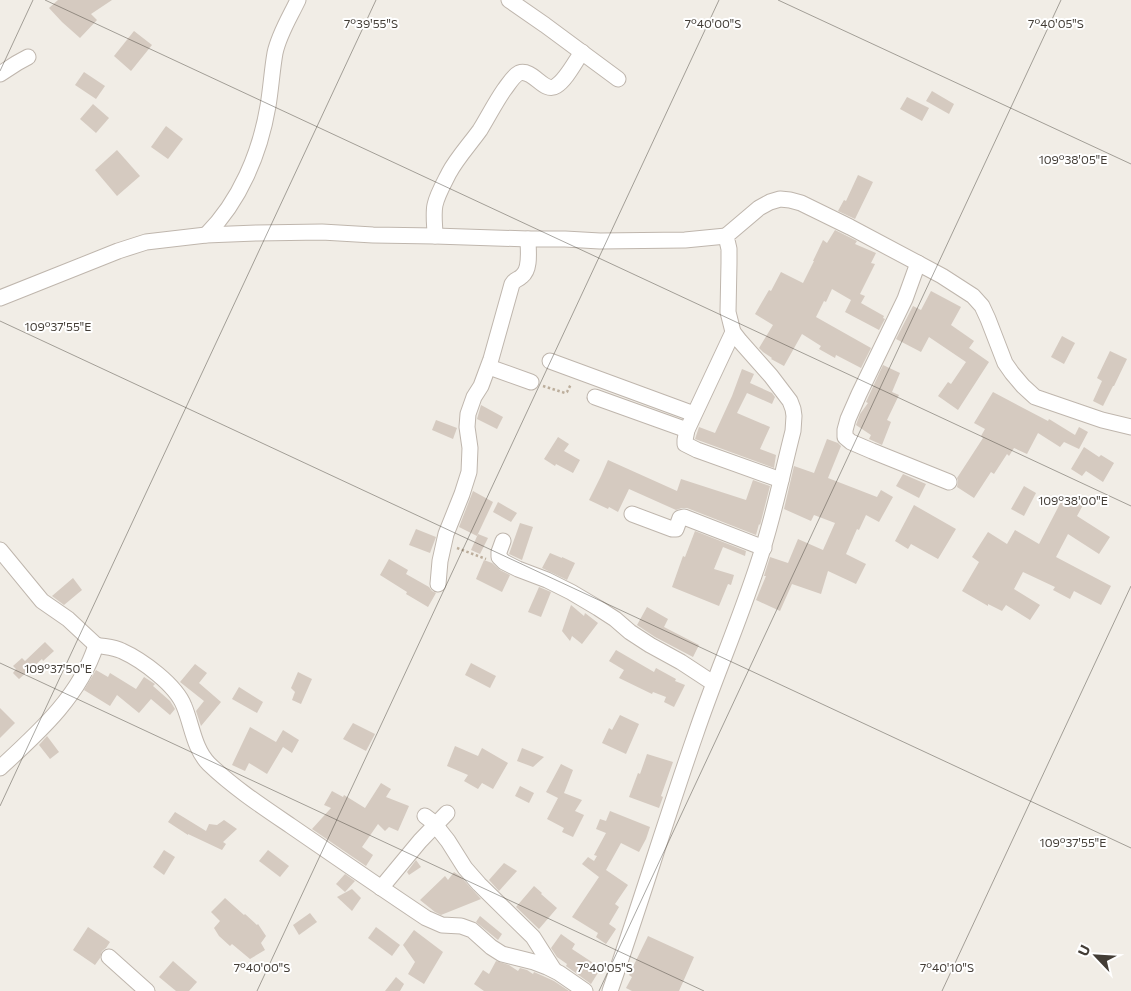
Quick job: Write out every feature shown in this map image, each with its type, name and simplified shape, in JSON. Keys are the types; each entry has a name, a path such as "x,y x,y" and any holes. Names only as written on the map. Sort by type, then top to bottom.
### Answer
{"street":[{"path":"206,236 235,199 256,153 268,107 275,51 281,34 298,0"},
{"path":"510,0 618,79"},
{"path":"435,236 435,206 449,172 481,129 494,105 511,81 517,75 526,73 550,88 555,87 564,78 582,52"},
{"path":"0,74 28,57"},
{"path":"0,298 118,251 146,242 256,233 322,232 600,241 685,240 726,236 759,208 780,199 790,200 801,203 857,230 973,296 982,306 993,329 1005,363 1023,386 1035,397 1102,420 1131,427"},
{"path":"610,991 713,683 764,548 793,431 794,416 790,401 733,332 728,312 729,249 726,236"},
{"path":"438,584 440,561 446,534 462,494 468,472 470,448 467,427 468,414 488,367 512,284 514,280 523,276 527,267 528,239"},
{"path":"918,263 905,299 878,353 848,419 845,430 846,437 852,442 949,482"},
{"path":"733,332 687,430 686,444 781,480"},
{"path":"550,361 694,414"},
{"path":"488,367 531,382"},
{"path":"595,396 687,430"},
{"path":"632,514 672,530 676,529 680,518 684,517 764,548"},
{"path":"503,541 499,552 500,557 508,565 547,580 571,592 643,640 713,683"},
{"path":"0,550 42,600 68,619 96,645 123,651 154,671 172,688 183,704 201,755 208,764 240,791 431,921 442,925 462,926 472,930 502,954 534,962 555,971 585,991"},
{"path":"0,768 39,732 69,696 91,661 96,645"},
{"path":"381,888 420,841 430,821 447,813"},
{"path":"430,821 448,841 465,868 479,884 534,937 555,971"},
{"path":"109,957 147,991"}],"path":[{"path":"531,382 567,392 575,371"},
{"path":"444,542 470,554 508,565"}],"building":[{"path":"58,0 112,0 91,14 97,20 80,38 49,8"},
{"path":"134,31 152,45 131,71 114,56"},
{"path":"84,72 105,86 96,99 75,85"},
{"path":"932,91 954,104 949,114 926,101"},
{"path":"907,97 929,108 922,121 900,109"},
{"path":"93,104 109,118 96,133 80,119"},
{"path":"166,126 183,139 168,159 151,147"},
{"path":"117,150 140,176 117,196 95,170"},
{"path":"858,175 873,182 855,219 838,211 844,200 846,201"},
{"path":"835,230 857,241 855,244 876,253 871,263 875,264 860,294 865,296 861,303 884,316 883,318 885,319 879,330 845,312 851,300 832,289 816,317 871,348 861,368 836,355 835,358 819,349 821,346 802,334 784,366 771,359 759,348 773,325 755,314 781,272 803,283 823,240 827,243"},
{"path":"931,291 961,307 951,325 974,341 969,348 989,362 958,410 938,396 948,382 951,384 966,362 929,337 921,352 896,339 913,306 921,310"},
{"path":"1062,336 1075,343 1064,364 1051,357"},
{"path":"1110,351 1127,359 1103,406 1093,401 1102,381 1097,378"},
{"path":"883,365 900,373 892,392 899,395 887,420 891,422 882,445 869,439 871,435 856,425 860,414 868,403 866,402"},
{"path":"742,369 754,374 750,383 772,393 775,397 772,404 747,393 737,413 770,427 760,449 776,455 774,468 695,439 699,427 715,433"},
{"path":"993,392 1048,421 1049,419 1075,435 1079,427 1088,432 1079,449 1064,442 1060,447 1038,433 1027,454 1014,448 1009,456 1007,454 994,474 991,472 974,498 957,487 957,478 983,438 981,436 985,429 974,423"},
{"path":"481,405 503,417 497,429 477,419"},
{"path":"436,420 457,428 453,439 432,430"},
{"path":"558,437 569,444 564,451 580,460 573,473 556,464 555,466 544,459"},
{"path":"827,439 841,446 828,478 877,497 881,490 893,497 879,522 866,515 859,530 857,529 846,554 866,564 856,584 828,571 821,594 792,584 780,611 756,600 766,576 764,576 770,557 788,563 798,539 823,550 835,523 814,515 811,521 784,509 794,466 814,473"},
{"path":"1084,447 1099,457 1101,455 1114,463 1103,482 1086,471 1082,476 1071,469"},
{"path":"608,460 677,491 681,479 746,500 753,480 770,486 756,535 687,508 676,510 629,489 618,512 589,500"},
{"path":"903,474 926,484 919,498 896,486"},
{"path":"1024,486 1036,493 1024,516 1011,509"},
{"path":"473,491 493,502 477,536 459,527"},
{"path":"1064,496 1083,505 1077,516 1110,537 1099,554 1068,534 1056,557 1111,586 1101,605 1074,591 1070,599 1053,590 1055,587 1023,572 1014,589 1040,605 1030,620 1006,605 1002,611 988,604 988,606 962,591 979,562 972,557 988,532 1007,544 1015,530 1039,544"},
{"path":"498,502 517,513 511,522 493,512"},
{"path":"914,505 956,529 938,559 911,544 908,549 895,541"},
{"path":"520,523 533,527 522,560 509,554"},
{"path":"416,529 436,537 430,553 409,545"},
{"path":"695,531 746,551 745,556 723,547 714,569 734,575 731,585 728,584 719,606 672,587 683,556 685,557"},
{"path":"478,534 488,538 480,554 471,550"},
{"path":"550,553 575,563 567,580 542,568"},
{"path":"389,559 408,570 406,574 436,593 428,607 380,575"},
{"path":"484,560 510,575 502,592 476,579"},
{"path":"73,578 82,590 64,605 52,596"},
{"path":"539,587 551,592 541,617 528,612"},
{"path":"571,605 584,616 585,613 598,623 582,644 572,636 570,641 562,631"},
{"path":"647,607 668,619 664,627 699,645 693,657 637,625"},
{"path":"45,642 54,651 19,679 13,673 16,669 13,666 22,658 25,661"},
{"path":"616,650 654,672 656,668 676,679 675,681 685,685 674,707 664,702 666,697 653,692 652,694 619,678 624,670 609,661"},
{"path":"471,663 496,676 490,688 465,675"},
{"path":"195,664 207,673 199,683 221,702 201,726 196,711 204,701 180,682"},
{"path":"96,670 108,677 110,673 136,689 144,677 155,684 153,686 170,701 175,709 170,715 151,699 139,713 117,695 110,706 84,690"},
{"path":"298,672 312,679 301,704 292,700 295,692 291,688"},
{"path":"239,687 263,702 257,713 232,699"},
{"path":"0,708 15,723 0,738"},
{"path":"620,715 639,724 626,754 602,743 609,728 612,730"},
{"path":"353,723 375,734 366,751 343,739"},
{"path":"250,727 276,742 283,730 299,740 292,753 283,747 267,774 249,763 245,771 232,765"},
{"path":"47,736 59,752 50,759 39,745"},
{"path":"455,746 478,756 482,748 508,763 493,789 482,783 478,789 464,781 468,775 447,766"},
{"path":"522,748 544,757 533,767 517,761"},
{"path":"647,754 673,762 661,796 663,797 659,808 629,797"},
{"path":"561,764 573,770 564,793 582,800 575,811 584,815 573,837 562,832 564,828 547,819 558,798 546,792"},
{"path":"381,783 391,789 386,797 409,806 398,831 389,827 385,831 378,824 362,847 373,855 366,866 312,829 331,808 324,805 332,791 343,797 344,795 365,808"},
{"path":"520,786 534,793 529,803 515,796"},
{"path":"610,811 650,827 639,852 621,843 606,870 628,885 615,904 619,907 609,924 616,929 606,944 596,937 598,933 572,917 599,877 582,864 588,857 594,861 597,856 594,855 606,833 596,829 600,819 606,821"},
{"path":"175,812 206,831 209,824 217,825 224,820 237,829 223,842 226,844 222,850 188,835 168,822"},
{"path":"164,850 175,857 164,875 153,867"},
{"path":"268,850 289,866 280,877 259,861"},
{"path":"416,860 421,867 409,875 407,872"},
{"path":"504,863 517,871 499,891 489,880"},
{"path":"454,872 481,899 441,915 420,900 445,876 448,880"},
{"path":"345,874 355,881 345,892 336,884"},
{"path":"534,886 557,908 539,929 516,907"},
{"path":"352,889 361,898 352,911 337,897"},
{"path":"225,898 244,915 258,924 266,936 261,943 265,950 250,959 232,944 230,946 219,936 214,928 220,921 211,912"},
{"path":"310,913 317,922 299,935 293,925"},
{"path":"480,916 502,934 498,940 476,922"},
{"path":"88,927 110,942 102,951 95,965 73,950"},
{"path":"376,927 400,945 392,956 368,938"},
{"path":"414,930 443,952 424,984 408,974 415,962 403,945"},
{"path":"561,934 575,944 572,949 601,968 591,984 566,966 567,964 557,957 551,948"},
{"path":"648,936 694,957 679,991 632,991 626,988 632,977 629,975"},
{"path":"173,961 197,982 189,991 176,991 159,977"},
{"path":"496,961 509,965 518,971 520,968 533,974 534,972 554,981 569,991 484,991 474,984 483,970 489,974"},
{"path":"396,977 404,984 400,991 385,991"}]}
